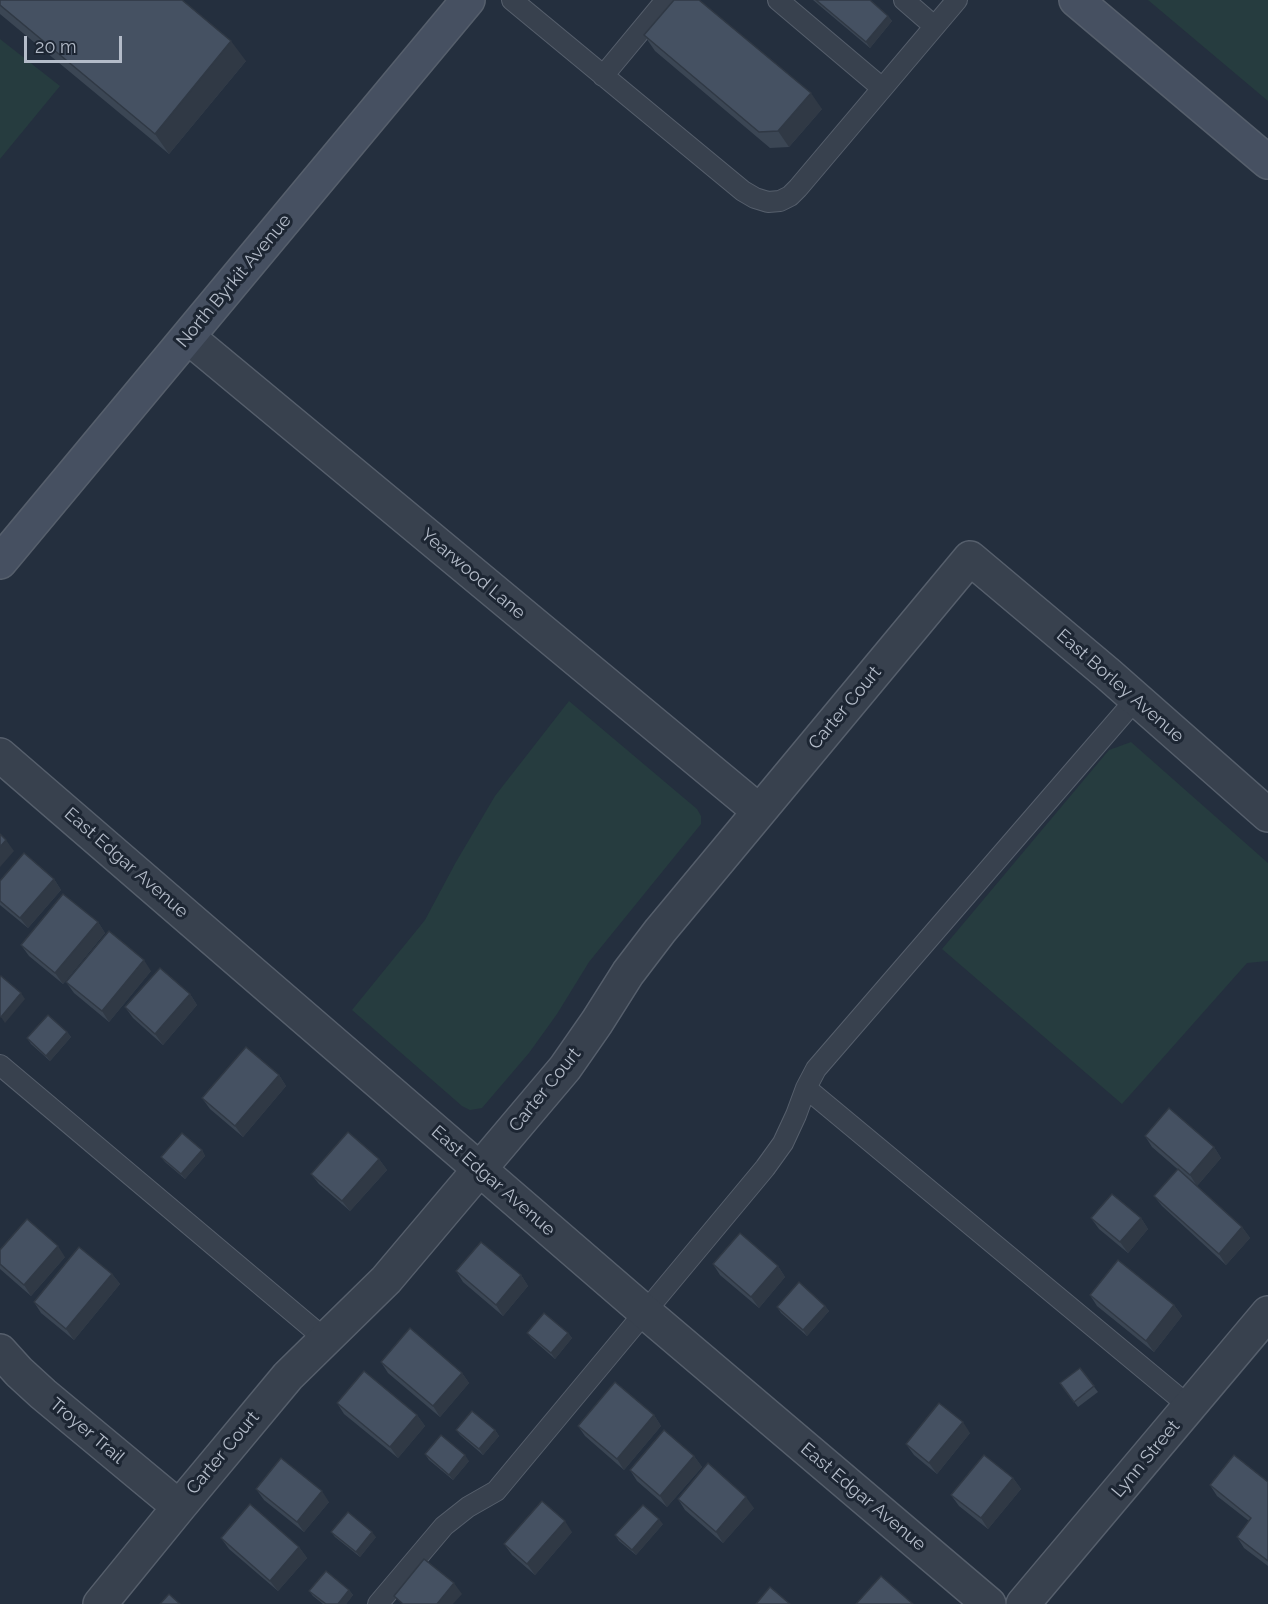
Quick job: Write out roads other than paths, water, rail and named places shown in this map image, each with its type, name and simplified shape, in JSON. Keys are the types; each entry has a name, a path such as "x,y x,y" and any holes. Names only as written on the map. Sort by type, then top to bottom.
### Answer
{"street":[{"name":"North Byrkit Avenue","path":"0,562 468,0"},
{"path":"1076,0 1268,162"},
{"name":"Yearwood Lane","path":"188,337 759,811"},
{"name":"Carter Court","path":"100,1604 288,1376 386,1280 565,1068 628,973 660,931 970,558"},
{"name":"East Borley Avenue","path":"970,558 1268,815"},
{"name":"East Edgar Avenue","path":"0,755 645,1312 989,1604"},
{"name":"Lynn Street","path":"1023,1604 1268,1313"},
{"name":"Troyer Trail","path":"0,1352 43,1394 179,1507"}],"lane":[{"path":"512,0 742,191 768,202 780,201 790,196 798,188 957,0"},
{"path":"603,76 666,0"},
{"path":"778,0 882,87"},
{"path":"904,0 934,26"},
{"path":"378,1604 444,1526 468,1507 496,1491 765,1168 783,1143 816,1069 1136,699"},
{"path":"0,1065 326,1339"},
{"path":"806,1088 1190,1407"}]}
